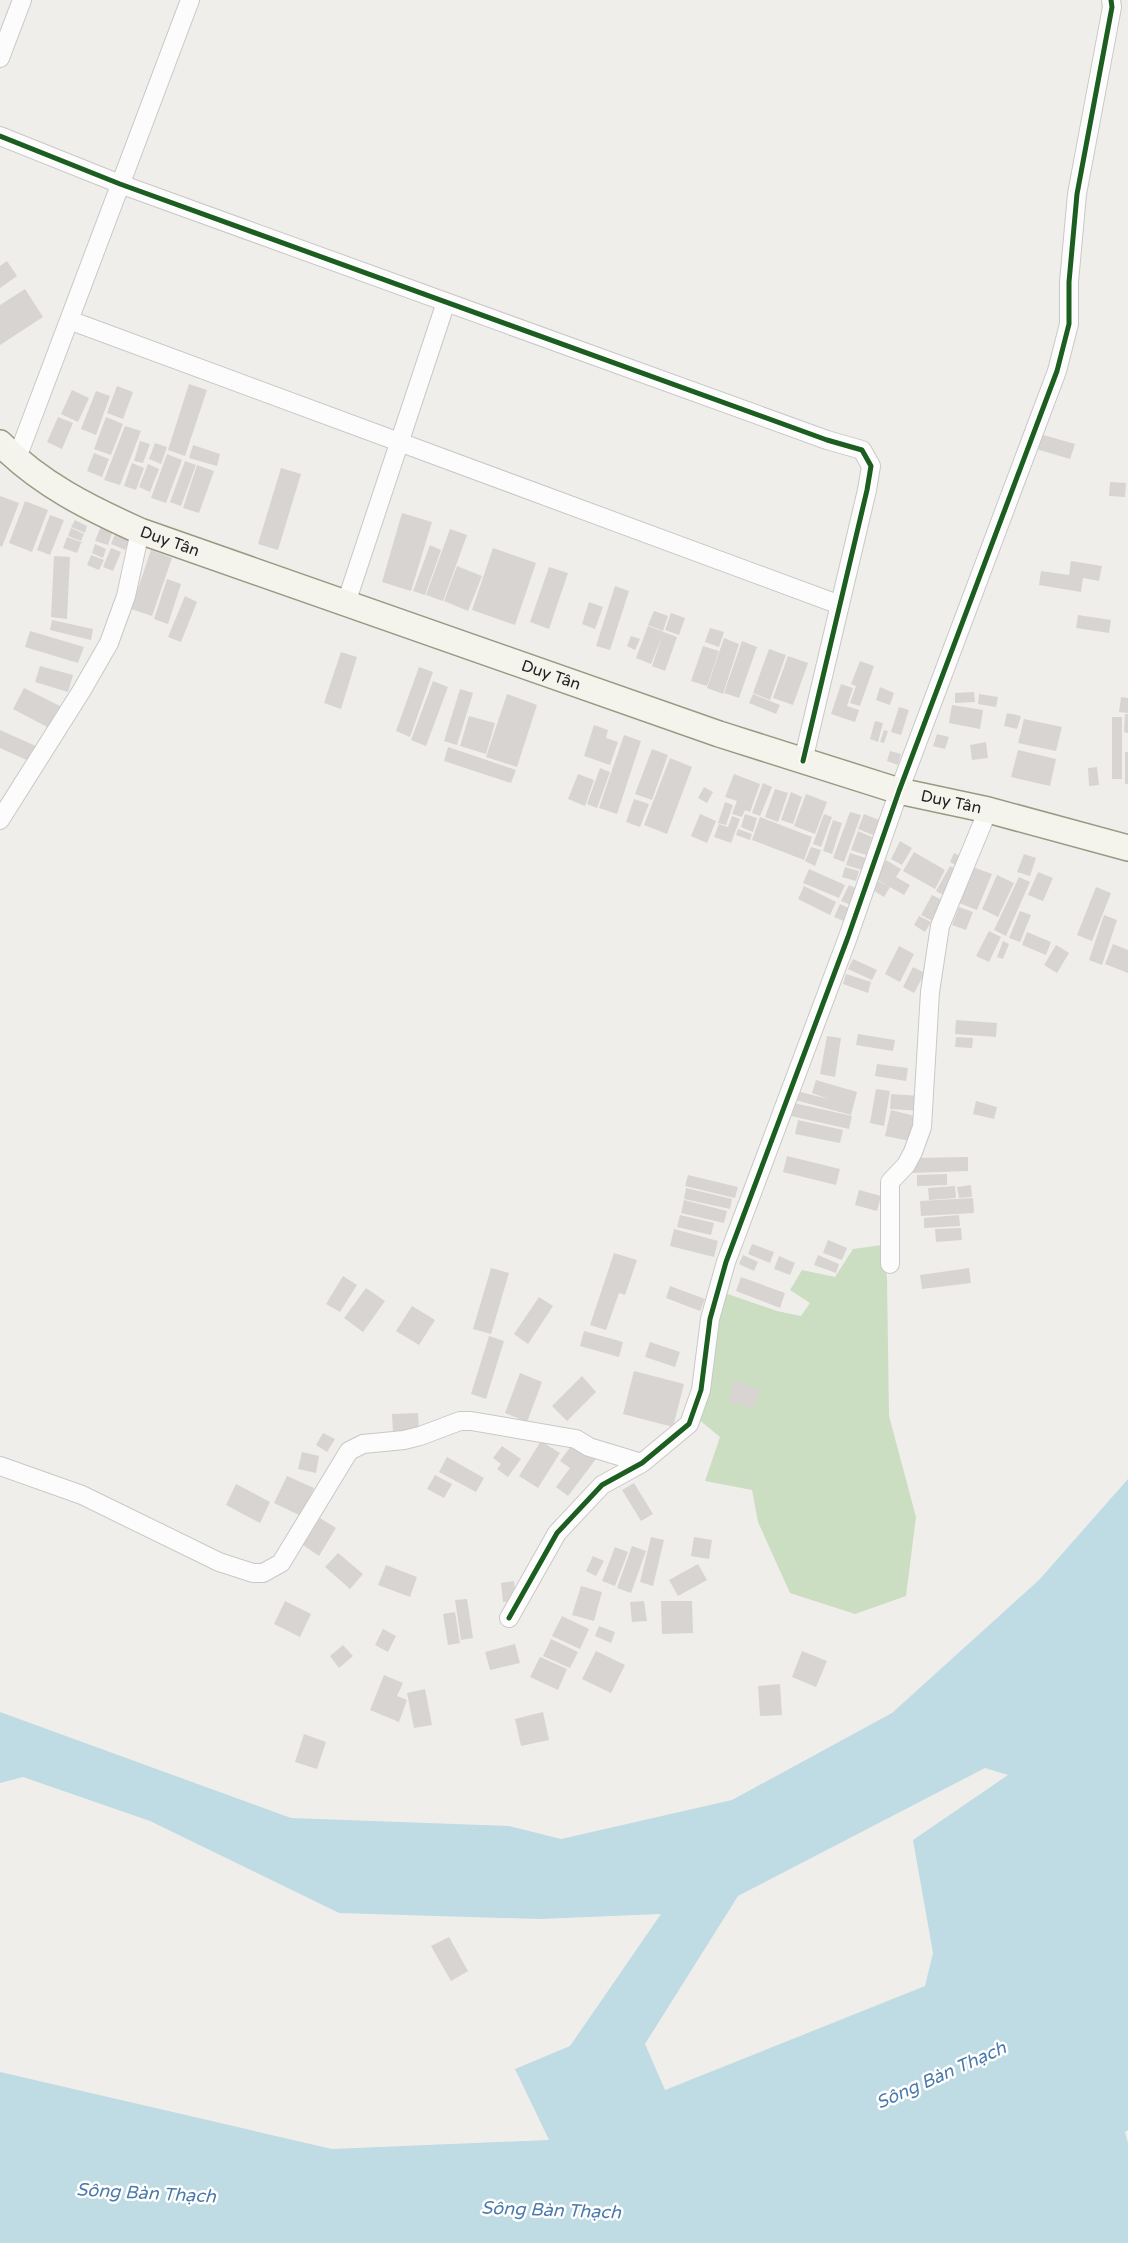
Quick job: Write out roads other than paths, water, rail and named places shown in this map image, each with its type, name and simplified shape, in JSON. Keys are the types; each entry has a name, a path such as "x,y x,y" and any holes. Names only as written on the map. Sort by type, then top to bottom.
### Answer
{"street":[{"path":"0,58 22,0"},
{"path":"8,451 69,320 190,0"},
{"path":"509,1618 557,1533 602,1485 642,1463 689,1424 701,1390 710,1318 726,1262 848,937 899,791 1056,371 1068,324 1069,282 1076,194 1106,44 1112,7 1110,0"},
{"path":"0,136 120,184 827,440 862,450 871,466 868,490 803,761"},
{"path":"346,602 446,302"},
{"path":"69,320 840,605"},
{"name":"Duy Tân","path":"8,451 52,487 95,511 140,531 719,734 803,761 899,791 988,810 1128,848"},
{"path":"0,820 82,690 109,643 126,596 140,531"},
{"path":"890,1264 890,1182 906,1164 913,1152 922,1127 930,992 940,926 988,810"},
{"path":"0,1466 82,1495 219,1562 253,1573 263,1573 281,1563 349,1451 362,1444 404,1440 447,1425 471,1421 576,1439 589,1447 642,1463"}],"water":[{"name":"Sông Bàn Thạch","path":"1128,1479 1128,2130 1125,2132 1128,2143 1128,2243 0,2243 0,2072 332,2149 549,2140 515,2069 570,2046 661,1914 539,1919 339,1913 150,1821 23,1777 0,1783 0,1712 291,1818 509,1826 561,1839 732,1800 892,1713 1039,1580","holes":["985,1768 1008,1775 913,1840 933,1953 925,1986 665,2090 645,2044 738,1896"]}]}
